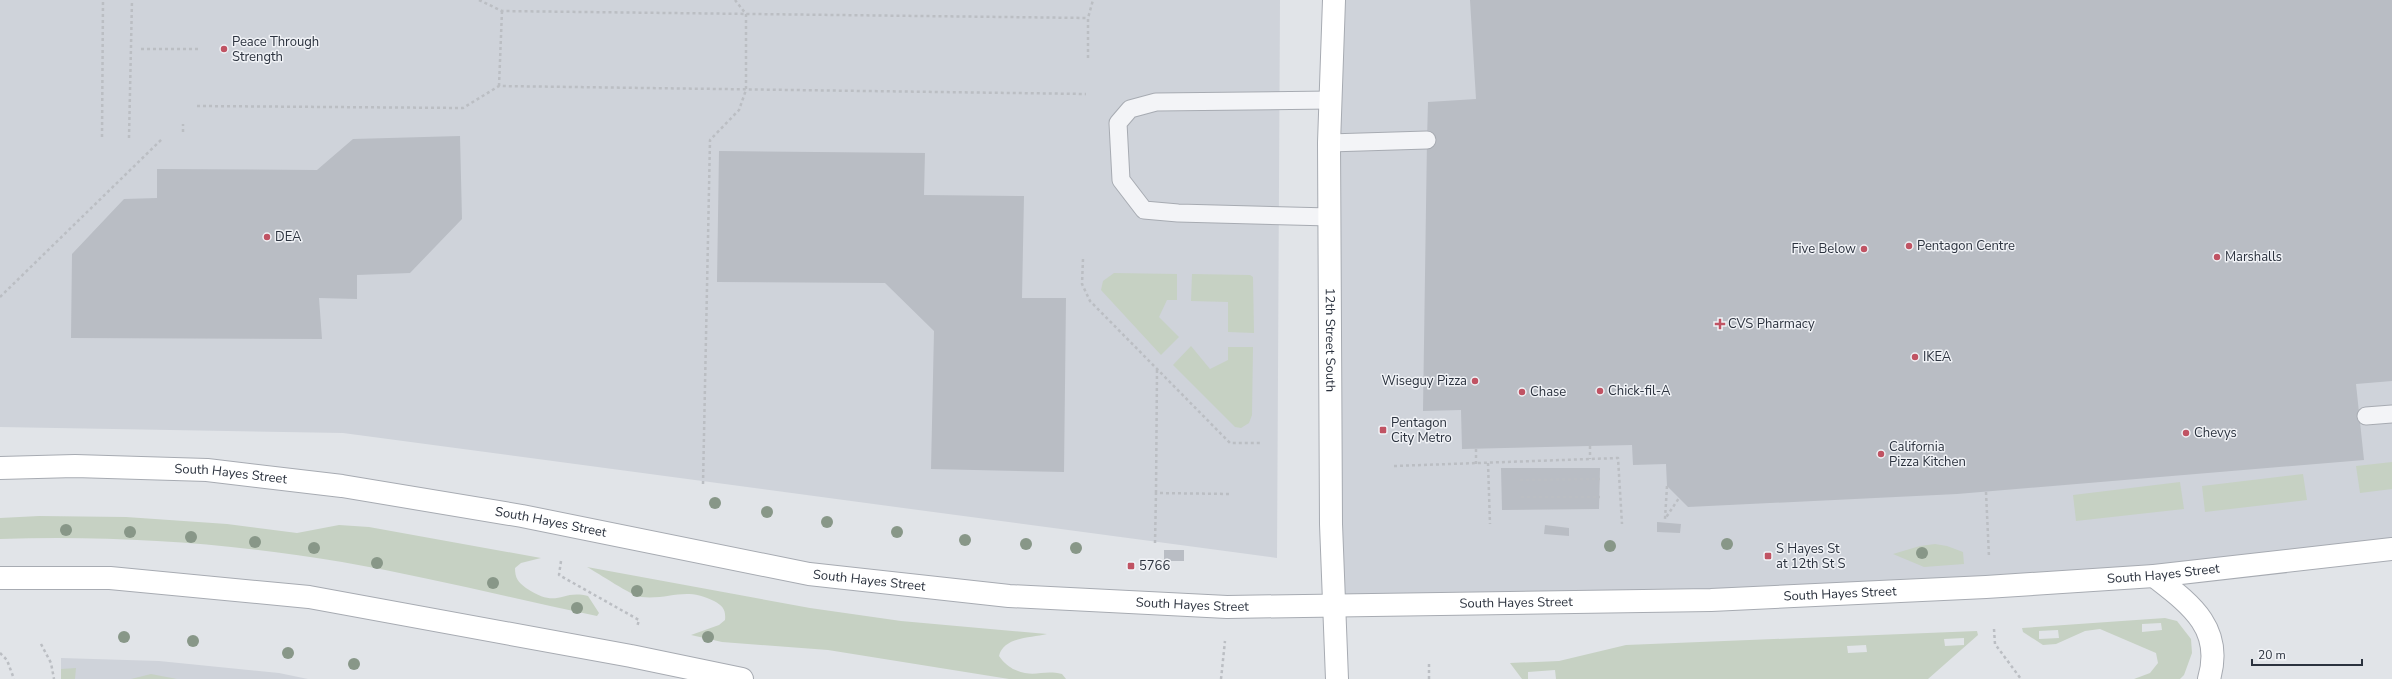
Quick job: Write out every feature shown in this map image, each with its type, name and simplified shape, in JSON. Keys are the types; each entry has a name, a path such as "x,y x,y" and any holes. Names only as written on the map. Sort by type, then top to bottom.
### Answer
{"main road":[{"name":"12th Street South","path":"1334,0 1329,143 1333,606 1337,679"},
{"name":"South Hayes Street","path":"0,468 76,466 207,470 342,486 522,516 809,574 940,590 1067,600 1204,606 1333,606 1711,600 1986,587 2154,576 2392,549"},
{"path":"2154,576 2188,603 2205,626 2213,648 2214,663 2209,679"},
{"path":"0,578 110,578 309,597 631,656 742,679"}],"lane":[{"path":"1330,217 1178,213 1144,210 1121,180 1118,123 1130,109 1156,102 1331,100"},
{"path":"1329,143 1427,140"},
{"path":"2366,416 2392,414"}],"path":[{"path":"102,137 103,0"},
{"path":"129,138 132,0"},
{"path":"479,0 502,11 1088,18"},
{"path":"703,484 710,140 739,110 746,90 746,14 735,0"},
{"path":"1088,58 1088,18 1094,0"},
{"path":"499,86 502,11"},
{"path":"141,49 198,49"},
{"path":"197,106 463,108 499,86 1086,94"},
{"path":"183,124 183,132"},
{"path":"0,297 164,138"},
{"path":"1083,259 1082,284 1090,301 1230,443 1262,444"},
{"path":"1155,544 1157,370"},
{"path":"1396,379 1423,379"},
{"path":"1590,446 1590,460"},
{"path":"1476,449 1476,464"},
{"path":"1394,466 1618,458 1622,524"},
{"path":"1488,463 1490,524"},
{"path":"1520,480 1600,480"},
{"path":"1667,486 1665,519 1679,498"},
{"path":"1986,492 1990,565"},
{"path":"1156,493 1230,494"},
{"path":"1521,497 1600,497"},
{"path":"561,561 559,575 639,620 637,628"},
{"path":"1994,629 1995,644 2021,679"},
{"path":"1221,679 1225,641"},
{"path":"42,644 51,663 54,679"},
{"path":"0,653 7,660 14,679"},
{"path":"1429,661 1429,679"}],"shaded area":[{"path":"0,0 1280,0 1277,558 343,433 0,427"},
{"name":"Pentagon Centre","path":"1334,0 2392,0 2392,549 2154,576 1333,606"},
{"path":"61,658 159,661 279,673 308,679 61,679"}],"green space":[{"path":"1114,273 1177,274 1177,300 1167,300 1159,317 1179,337 1161,355 1101,290 1103,281"},
{"path":"1192,274 1250,275 1253,277 1254,333 1228,332 1228,302 1191,301"},
{"path":"1191,346 1210,369 1228,360 1228,347 1253,347 1252,415 1249,423 1241,428 1235,427 1173,365"},
{"path":"2392,462 2392,489 2360,493 2356,466"},
{"path":"2303,474 2307,500 2205,512 2202,486"},
{"path":"2180,482 2184,509 2076,521 2073,495"},
{"path":"39,516 126,517 227,524 297,533 339,525 369,527 541,558 521,563 515,568 516,577 521,584 546,598 559,598 571,595 588,596 599,613 597,616 438,581 300,555 215,545 172,542 86,538 0,539 0,518"},
{"path":"1935,544 1947,546 1963,552 1964,564 1924,567 1893,554 1920,546"},
{"path":"587,567 810,608 901,621 1047,634 1018,639 1011,642 1006,645 999,656 1013,669 1021,672 1033,674 1062,674 1066,679 1009,679 828,650 722,642 691,635 719,625 725,620 725,614 722,607 714,601 694,594 651,597 637,596"},
{"path":"2165,618 2177,621 2191,639 2192,653 2184,675 2180,679 2134,679 2150,673 2158,663 2156,653 2100,629 2085,631 2056,644 2043,645 2023,632 2022,628","holes":["2161,623 2162,630 2142,632 2142,624","2058,630 2059,638 2039,639 2039,631"]},
{"path":"1977,631 1978,635 1928,679 1556,679 1555,670 1528,672 1528,679 1522,679 1510,663 1559,661 1626,645","holes":["1964,638 1964,645 1945,646 1944,639","1866,645 1867,652 1848,653 1847,646"]},
{"path":"76,668 75,679 61,679 61,669"},
{"path":"151,674 177,679 131,679"}],"building":[{"name":"Pentagon Centre","path":"1470,0 2392,0 2392,381 2356,384 2364,460 1957,494 1688,507 1667,486 1666,464 1633,465 1632,445 1462,449 1461,410 1423,411 1427,140 1428,102 1476,99"},
{"name":"DEA","path":"460,136 462,219 410,273 357,275 357,299 319,298 322,339 71,338 72,254 124,199 157,198 157,169 317,170 353,139"},
{"path":"719,151 925,153 924,195 1024,196 1022,298 1066,298 1064,472 931,469 934,331 885,283 717,282"},
{"path":"1501,468 1600,468 1599,509 1502,510"},
{"path":"1657,522 1681,524 1680,533 1657,532"},
{"path":"1545,525 1569,528 1569,536 1544,534"},
{"path":"1164,550 1184,550 1184,561 1164,561"}],"place":[{"name":"Peace Through Strength","path":"224,49"},
{"name":"DEA","path":"267,237"},
{"name":"Pentagon Centre","path":"1909,246"},
{"name":"Five Below","path":"1864,249"},
{"name":"Marshalls","path":"2217,257"},
{"name":"CVS Pharmacy","path":"1720,324"},
{"name":"IKEA","path":"1915,357"},
{"name":"Wiseguy Pizza","path":"1475,381"},
{"name":"Chick-fil-A","path":"1600,391"},
{"name":"Chase","path":"1522,392"},
{"name":"Pentagon City Metro","path":"1383,430"},
{"name":"Chevys","path":"2186,433"},
{"name":"California Pizza Kitchen","path":"1881,454"},
{"name":"S Hayes St at 12th St S","path":"1768,556"},
{"name":"5766","path":"1131,566"}]}
